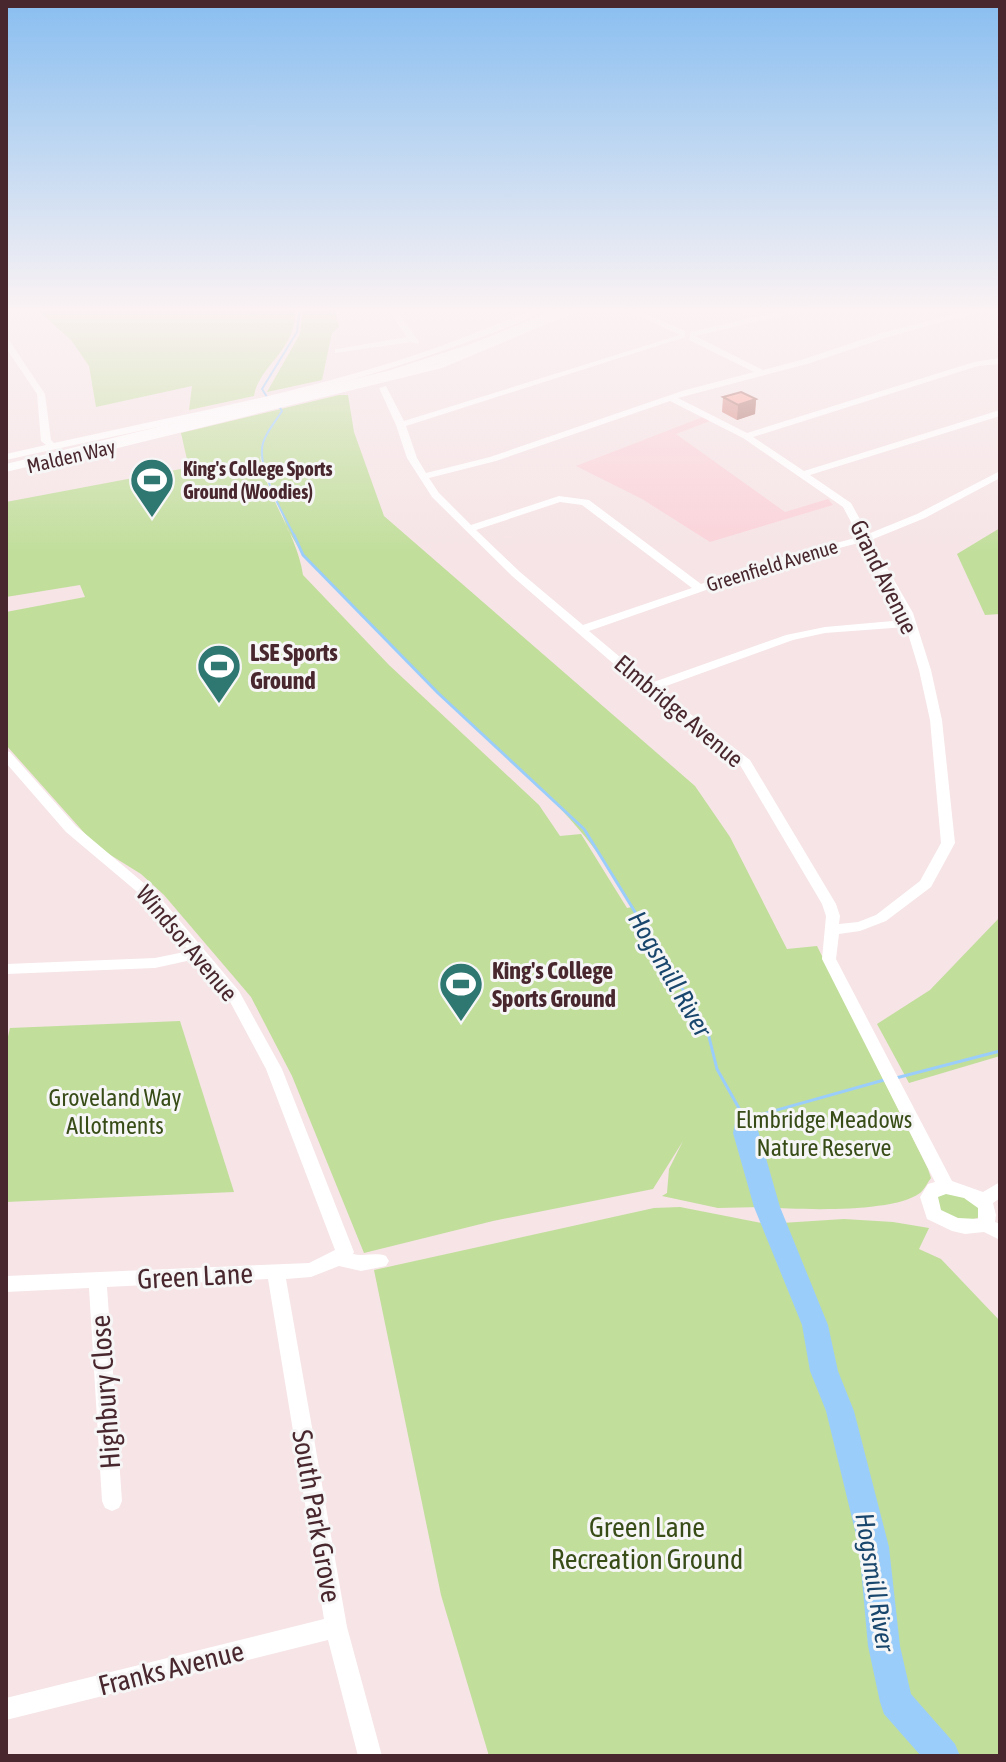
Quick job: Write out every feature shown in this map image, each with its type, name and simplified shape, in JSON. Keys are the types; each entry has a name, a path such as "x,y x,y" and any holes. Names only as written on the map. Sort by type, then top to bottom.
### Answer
{"highway":[{"path":"284,398 317,389"},
{"path":"284,398 338,389"},
{"name":"Malden Way","path":"6,464 284,398"}],"street":[{"path":"38,389 41,394 46,441 51,445"},
{"path":"284,398 311,389"},
{"name":"Malden Way","path":"284,398 338,389"},
{"name":"Elmbridge Avenue","path":"385,389 422,477 468,529 649,688 745,763 829,904 833,916 829,959 946,1187"},
{"path":"401,425 512,389"},
{"path":"422,477 493,459 702,389"},
{"path":"746,436 896,389"},
{"name":"Grand Avenue","path":"670,398 746,436 847,505 910,623 925,670 936,720 948,843 939,865 926,884 881,918 860,926 832,930"},
{"name":"Malden Way","path":"6,464 51,445 254,406"},
{"path":"804,474 1000,413"},
{"name":"Greenfield Avenue","path":"583,629 698,587 866,538 921,516 1000,474"},
{"path":"468,529 559,499 571,498 585,502 698,587"},
{"path":"649,688 790,637 825,630 910,623"},
{"name":"Windsor Avenue","path":"6,755 71,829 110,865 135,880 234,995 274,1069 341,1239 345,1252 338,1258"},
{"path":"6,969 166,962 201,953"},
{"path":"946,1187 964,1190 983,1201 993,1229 951,1224 933,1214 929,1197 934,1189 946,1187"},
{"path":"983,1201 1000,1189"},
{"name":"Green Lane","path":"6,1284 311,1270 338,1258 361,1264 380,1261"},
{"name":"South Park Grove","path":"276,1272 336,1627 370,1756"},
{"name":"Highbury Close","path":"98,1282 112,1501"},
{"name":"Franks Avenue","path":"6,1709 336,1627"}],"shaded area":[{"path":"703,417 710,421 676,434 785,512 828,499 833,505 710,542 642,499 576,466"}],"green space":[{"path":"93,389 177,389 96,407"},
{"path":"192,389 256,389 254,396 189,410"},
{"name":"Elmbridge Meadows Nature Reserve","path":"348,395 354,432 384,516 695,786 730,837 787,949 817,946 928,1169 931,1178 921,1192 890,1204 869,1207 767,1207 754,1165 750,1168 762,1207 718,1208 662,1196 667,1193 669,1169 683,1141 653,1189 493,1221 364,1253 292,1076 251,997 164,895 141,874 96,846 6,745 6,612 85,597 80,585 6,597 6,502 186,468 188,464 181,433","holes":["260,455 287,526 268,486","289,532 303,555 423,678 569,818 613,874 632,907 627,908 581,834 560,836 539,805 389,665 303,575"]},
{"path":"1000,528 1000,614 985,615 957,554"},
{"path":"1000,917 1000,1056 909,1083 877,1024 930,990"},
{"name":"Groveland Way Allotments","path":"180,1021 234,1192 6,1202 6,1045 10,1028"},
{"path":"943,1193 967,1197 980,1209 981,1217 965,1221 941,1213 936,1197"},
{"name":"Green Lane Recreation Ground","path":"680,1207 766,1224 844,1219 929,1228 919,1249 941,1259 1000,1321 1000,1756 489,1756 441,1595 374,1270 654,1208"}],"building":[{"path":"741,392 756,399 738,405 723,397"}],"waterway":[{"name":"Hogsmill River","path":"262,389 267,397"},
{"name":"Hogsmill River","path":"279,406 282,411 264,439 262,453 272,492 294,535"},
{"name":"Hogsmill River","path":"294,535 303,555 438,693 584,829 707,1029 717,1069 745,1119 884,1080"},
{"path":"896,1078 1000,1051"},
{"name":"Hogsmill River","path":"745,1119 745,1133 767,1207 815,1325 824,1371 840,1411 874,1547 884,1646 896,1702 943,1756"}],"place":[{"name":"King's College Sports Ground (Woodies)","path":"152,519"},
{"name":"LSE Sports Ground","path":"219,705"},
{"name":"King's College Sports Ground","path":"461,1023"}]}
